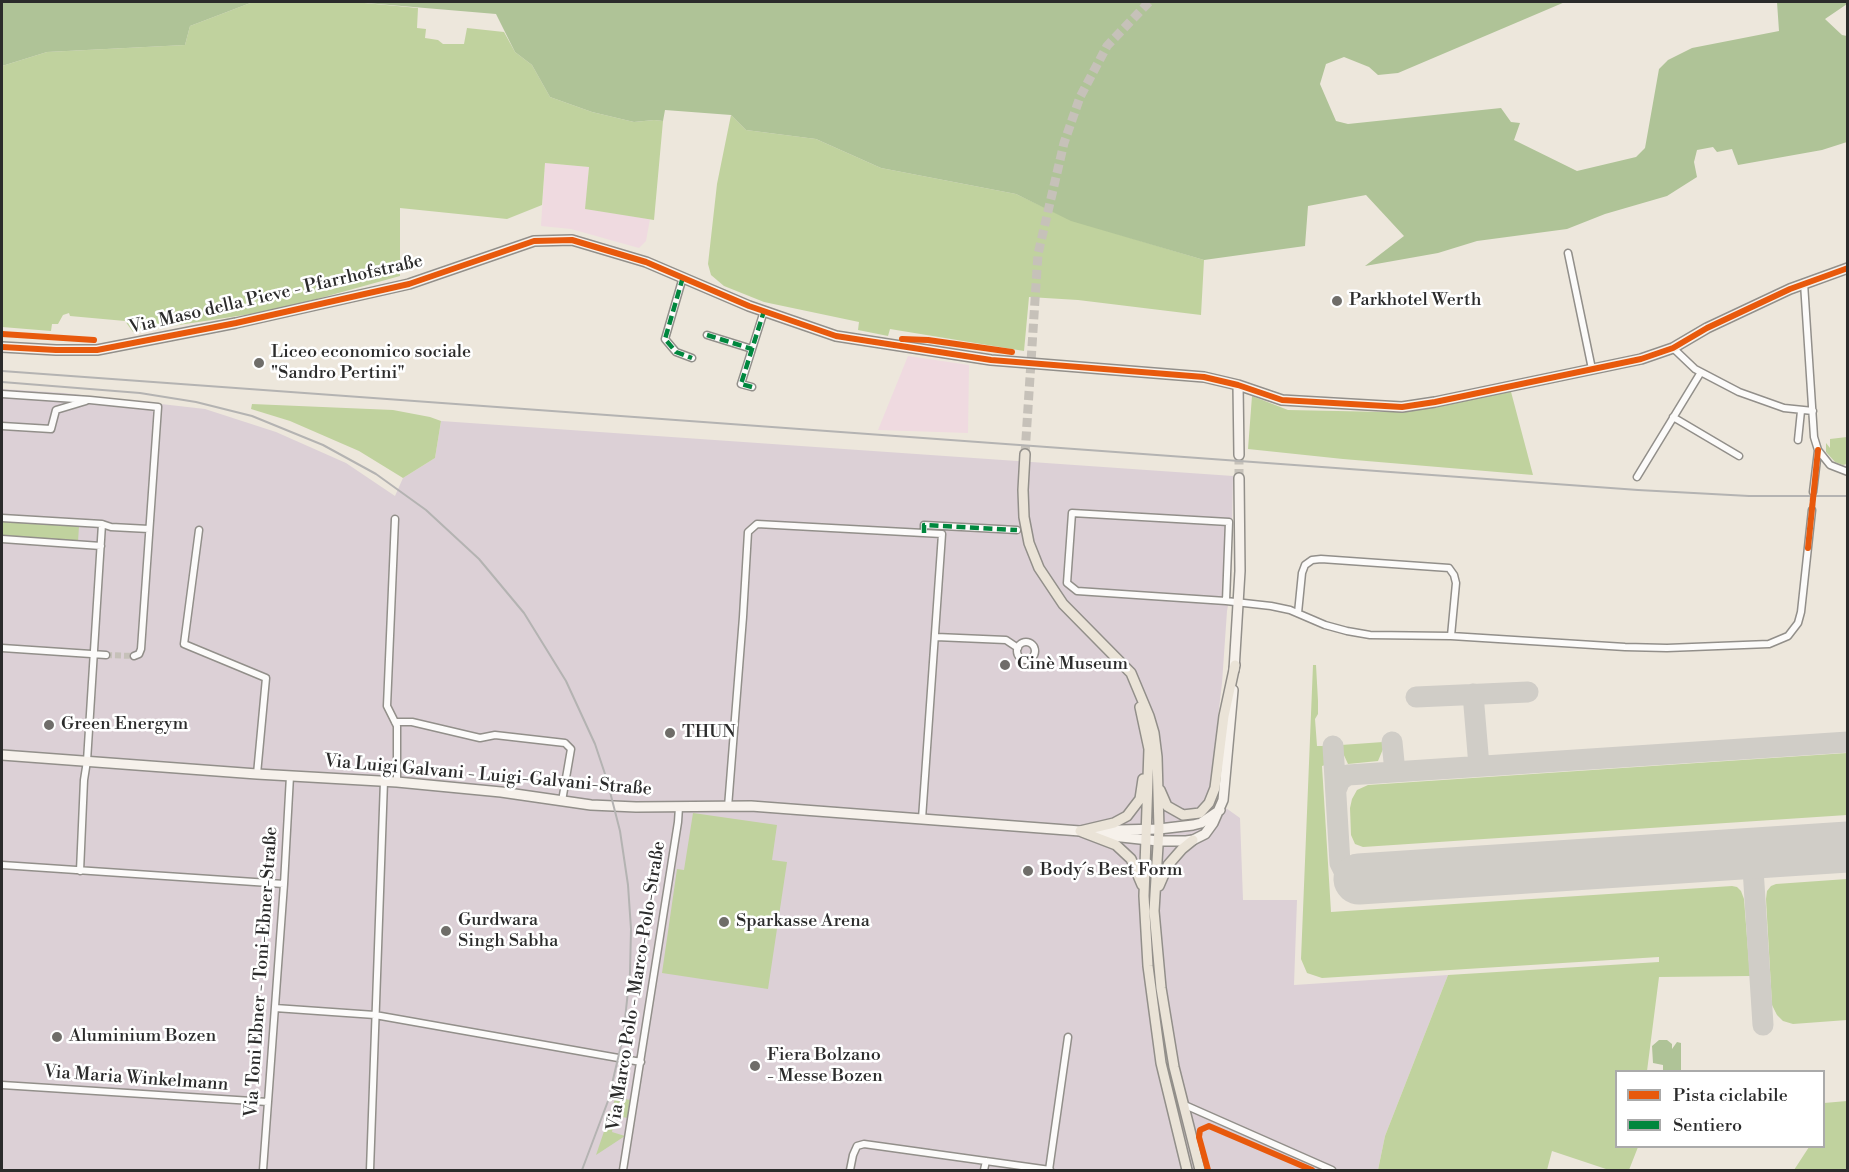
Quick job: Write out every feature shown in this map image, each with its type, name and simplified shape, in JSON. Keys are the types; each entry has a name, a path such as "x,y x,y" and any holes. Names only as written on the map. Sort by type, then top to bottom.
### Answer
{"main road":[{"path":"1025,454 1024,517 1029,543 1039,568 1063,603 1124,664 1134,679 1149,716 1156,745 1162,797 1167,806 1183,815 1192,815 1204,810 1215,788 1224,716 1234,666"},
{"path":"1117,659 1137,699 1149,749 1144,896 1148,966 1153,1018 1161,1063 1187,1170"},
{"path":"1080,831 1122,820 1133,810 1140,799 1144,761 1137,699"},
{"path":"1157,757 1159,829 1154,906 1164,1017 1183,1107 1200,1170"},
{"path":"1080,831 1116,845 1131,859 1140,879 1144,896"},
{"path":"1154,906 1168,865 1193,840"}],"street":[{"name":"Via Maso della Pieve - Pfarrhofstraße","path":"2,347 97,350 236,323 409,284 534,241 572,240 646,262 764,311 836,336 916,350 1067,367 1204,377 1238,385 1282,400 1402,407 1621,364 1673,348 1707,328 1804,283 1848,268"},
{"path":"1568,253 1592,369"},
{"path":"683,277 665,339 676,352 692,358"},
{"path":"1804,283 1814,437 1818,450 1830,465 1848,472"},
{"path":"752,387 741,384 764,311"},
{"path":"707,335 752,349"},
{"path":"1673,348 1701,372 1739,392 1784,408 1813,411"},
{"path":"1637,477 1701,372"},
{"path":"1238,385 1239,455"},
{"path":"2,394 158,407 137,655"},
{"path":"2,426 51,429 56,410 90,400"},
{"path":"1798,440 1801,411"},
{"path":"1673,417 1739,456"},
{"path":"1813,492 1818,450"},
{"path":"1146,835 1158,841 1193,840 1205,834 1220,810 1225,788 1238,602 1239,478"},
{"path":"1226,601 1228,522 1072,513 1067,583 1077,591 1271,606 1298,613 1347,632 1370,635 1451,636 1667,648 1776,643 1788,636 1800,618 1812,510"},
{"path":"2,518 102,524 111,528 149,529"},
{"path":"395,519 387,706 398,726 397,782"},
{"path":"80,871 102,524"},
{"path":"728,807 748,532 757,524 942,534 922,819"},
{"path":"924,533 924,525 1017,530"},
{"path":"199,530 184,644 266,678 257,774"},
{"path":"2,539 101,546"},
{"path":"1298,613 1302,573 1305,565 1312,560 1449,568 1456,583 1451,636"},
{"path":"936,637 1006,640 1018,648"},
{"path":"2,648 106,655"},
{"path":"395,722 412,722 480,738 495,735 565,743 570,749 562,801"},
{"name":"Via Luigi Galvani - Luigi-Galvani-Straße","path":"2,755 397,782 501,792 591,805 768,807 1146,835"},
{"name":"Via Toni Ebner - Toni-Ebner-Straße","path":"263,1170 290,776"},
{"path":"370,1170 384,781"},
{"name":"Via Marco Polo - Marco-Polo-Straße","path":"623,1170 678,822 678,807"},
{"path":"1146,835 1159,829 1201,823 1220,810"},
{"path":"2,865 284,884"},
{"path":"275,1008 375,1015 640,1062"},
{"path":"850,1170 857,1146 864,1144 1049,1170 1068,1038"},
{"name":"Via Maria Winkelmann","path":"2,1085 268,1102"},
{"path":"1183,1107 1187,1106 1332,1170"},
{"path":"984,1170 986,1161"}],"shaded area":[{"path":"545,163 589,167 586,209 650,219 646,241 639,248 571,229 541,226"},
{"path":"908,356 969,365 968,433 878,430"},
{"path":"2,389 64,393 205,409 276,432 346,463 395,496 403,478 435,458 441,421 1233,476 1231,589 1209,796 1240,818 1243,900 1297,900 1294,985 1448,975 1385,1136 1378,1170 2,1170"}],"green space":[{"path":"2,2 253,2 190,26 185,45 47,52 2,66"},
{"path":"253,2 354,2 418,8 417,28 426,29 425,38 438,40 443,44 464,44 467,28 504,32 515,52 532,65 550,97 592,112 634,122 663,121 654,220 585,209 589,167 545,163 542,205 507,219 400,208 400,276 277,310 133,332 125,321 70,316 69,313 63,315 58,324 52,324 51,331 2,327 2,66 47,52 185,45 190,26"},
{"path":"354,2 1565,2 1398,73 1378,75 1369,67 1344,57 1326,64 1320,84 1336,121 1348,124 1501,108 1511,122 1520,123 1514,140 1577,171 1636,157 1645,148 1659,69 1668,60 1692,48 1779,31 1777,2 1847,2 1825,19 1842,35 1847,36 1847,142 1822,150 1738,165 1732,149 1717,152 1713,147 1697,150 1694,162 1697,177 1667,196 1605,214 1567,229 1477,241 1438,253 1365,266 1404,236 1366,195 1308,206 1305,246 1204,260 1071,221 1016,194 881,168 816,139 746,130 731,115 665,110 663,121 634,122 592,112 550,97 532,65 515,52 496,14"},
{"path":"731,115 746,130 816,139 881,168 1016,194 1071,220 1204,260 1201,315 1078,300 1029,297 1024,351 890,329 888,336 858,330 859,322 764,302 724,286 711,275 708,264 717,184"},
{"path":"1510,388 1533,475 1248,449 1252,396 1288,410 1386,412 1437,406"},
{"path":"252,404 393,410 430,417 441,421 435,458 403,478 359,451 290,421 251,409"},
{"path":"1847,437 1847,464 1843,465 1835,462 1826,452 1826,443 1830,448 1830,439"},
{"path":"2,521 79,526 78,542 2,537"},
{"path":"1313,665 1316,665 1318,714 1315,719 1317,746 1324,746 1325,765 1322,766 1331,912 1732,886 1741,891 1744,899 1750,976 1659,977 1647,1070 1615,1070 1615,1148 1638,1148 1629,1170 1609,1170 1552,1151 1547,1170 1378,1170 1385,1136 1448,975 1659,962 1659,957 1322,978 1307,973 1301,959"},
{"path":"1383,742 1378,761 1348,764 1341,745"},
{"path":"1847,753 1847,815 1363,847 1355,844 1351,835 1352,799 1357,790 1368,785"},
{"name":"Sparkasse Arena","path":"693,813 777,825 772,860 787,862 768,989 662,973 677,869 684,870"},
{"path":"1847,879 1847,1020 1793,1024 1783,1021 1772,1005 1767,891 1776,884"},
{"path":"1659,1040 1667,1040 1672,1044 1672,1049 1677,1042 1681,1043 1681,1070 1663,1070 1663,1065 1653,1063 1652,1046"},
{"path":"616,1096 621,1098 616,1112 619,1113 624,1099 631,1100 628,1118 615,1116 612,1132 625,1136 596,1155"},
{"path":"1847,1101 1847,1170 1794,1170 1808,1148 1825,1148 1825,1103"}],"taxiway":[{"path":"1416,697 1528,692"},
{"path":"1473,694 1479,766"},
{"path":"1392,742 1395,772"},
{"path":"1336,790 1340,780 1348,775 1848,742"},
{"path":"1333,746 1340,863 1346,875 1352,879 1359,879"},
{"path":"1752,853 1763,1025"}],"runway":[{"path":"1359,879 1848,847"}],"tunnel":[{"path":"1025,454 1038,254 1064,143 1080,97 1107,46 1149,2"},
{"path":"1239,455 1239,478"},
{"path":"1812,510 1813,492"},
{"path":"106,655 134,656"}],"railway":[{"path":"2,371 1638,490 1749,496 1848,496"},
{"path":"2,382 140,393 196,402 252,416 323,445 376,474 426,510 479,559 524,613 566,681 595,744 620,831 628,885 631,929 630,973 623,1037 608,1101 582,1170"}],"marked path":[{"path":"683,277 665,339 676,352 692,358"},
{"path":"752,387 741,384 764,311"},
{"path":"707,335 752,349"},
{"path":"924,533 924,525 1017,530"}],"cycle path":[{"path":"2,347 97,350 236,323 409,284 534,241 572,240 646,262 749,306 836,336 991,360 1204,377 1238,385 1282,400 1402,407 1641,359 1673,348 1707,328 1790,289 1848,268"},
{"path":"2,334 94,340"},
{"path":"902,339 928,340 1012,352"},
{"path":"1808,548 1818,450"},
{"path":"1208,1170 1199,1137 1200,1130 1209,1126 1312,1170"}],"place":[{"name":"Parkhotel Werth","path":"1337,301"},
{"name":"Liceo economico sociale \"Sandro Pertini\"","path":"259,363"},
{"name":"Cinè Museum","path":"1005,665"},
{"name":"Green Energym","path":"49,725"},
{"name":"THUN","path":"670,733"},
{"name":"Body´s Best Form","path":"1028,871"},
{"name":"Sparkasse Arena","path":"724,922"},
{"name":"Gurdwara Singh Sabha","path":"446,931"},
{"name":"Aluminium Bozen","path":"57,1037"},
{"name":"Fiera Bolzano - Messe Bozen","path":"755,1066"}]}
